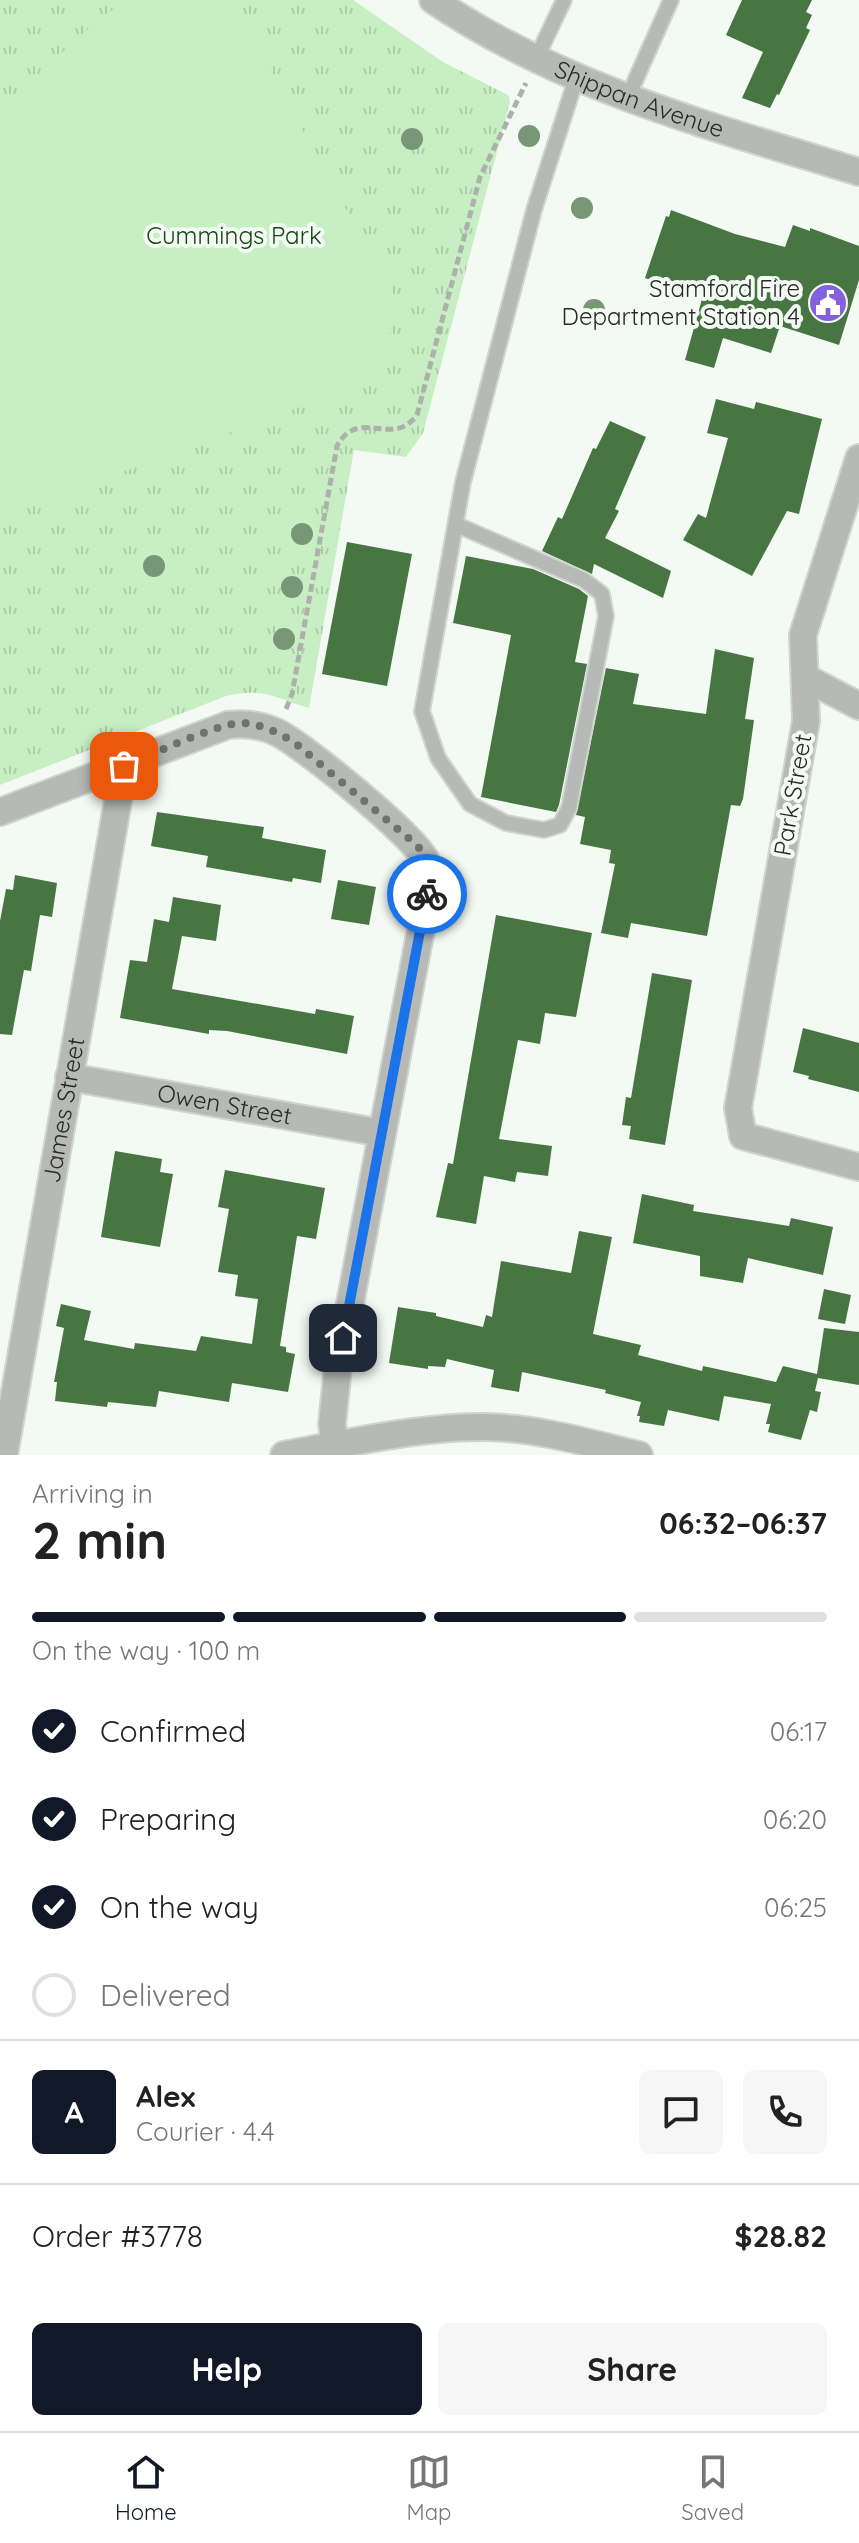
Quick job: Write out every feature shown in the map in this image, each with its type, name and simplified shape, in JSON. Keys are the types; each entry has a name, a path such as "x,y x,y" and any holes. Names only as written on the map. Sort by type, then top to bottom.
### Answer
{"street":[{"name":"Shippan Avenue","path":"447,4 536,59 576,79 627,99 859,172"},
{"name":"Park Street","path":"859,458 803,635 806,721 738,1108 743,1136 859,1167"},
{"path":"806,678 859,706"},
{"path":"0,812 228,725 260,726 294,742 405,833 426,860 428,892 338,1367 333,1411 335,1445"},
{"name":"James Street","path":"4,1455 124,766"},
{"name":"Owen Street","path":"69,1077 382,1133"},
{"path":"284,1455 452,1428 489,1427 558,1436 639,1455"}],"lane":[{"path":"536,59 564,0"},
{"path":"627,99 671,0"},
{"path":"457,525 584,580 602,594 606,616 569,808 560,825 544,830 506,823 470,804 438,758 422,711 463,482 534,210 576,79"}],"path":[{"path":"277,732 292,694 337,446 344,435 354,428 397,430 410,424 417,415 480,177 516,107 536,59"}],"green space":[{"name":"Cummings Park","path":"0,0 353,0 443,62 509,96 510,102 423,433 406,457 354,450 309,708 261,693 226,696 0,785"},
{"path":"125,0 231,0 401,309 368,382 0,517 0,135 24,96 54,60"}],"building":[{"path":"742,0 812,0 806,12 812,15 806,28 810,30 770,108 742,98 763,52 726,35"},
{"path":"671,210 735,234 785,247 793,225 859,246 859,280 839,345 780,326 771,353 723,338 714,368 685,360 702,299 645,278 666,216 669,217"},
{"path":"716,399 754,409 756,402 822,419 799,514 787,511 752,576 683,540 698,514 706,518 728,438 707,433"},
{"path":"610,421 646,437 615,509 619,511 605,538 671,571 663,598 594,564 592,574 542,551 558,517 562,519 593,448 596,449"},
{"path":"347,542 412,554 387,686 322,674"},
{"path":"466,556 533,569 588,596 575,662 587,664 556,812 481,797 511,635 453,623"},
{"path":"715,649 754,658 745,719 754,720 743,799 740,806 731,805 707,936 631,923 628,938 601,933 615,864 609,863 611,850 580,844 585,817 576,815 606,668 639,674 633,704 706,714"},
{"path":"157,812 264,827 262,838 326,850 321,883 293,878 292,882 206,867 208,856 151,846"},
{"path":"15,875 57,883 52,917 40,915 31,971 24,970 12,1035 0,1034 0,921 6,889 13,890"},
{"path":"338,880 376,887 369,925 331,919"},
{"path":"173,897 221,905 216,941 182,936 172,989 315,1014 316,1009 354,1016 347,1054 227,1031 209,1030 209,1034 120,1018 130,960 147,962 154,919 169,922"},
{"path":"496,915 592,933 576,1017 545,1013 540,1044 518,1040 499,1139 552,1146 548,1176 517,1172 515,1182 484,1176 476,1224 436,1217 448,1163 453,1164"},
{"path":"652,973 692,980 665,1145 629,1139 631,1126 622,1125 626,1097 631,1098"},
{"path":"803,1028 859,1043 859,1092 793,1072"},
{"path":"115,1151 162,1159 160,1172 173,1174 160,1247 101,1237"},
{"path":"225,1170 325,1188 316,1239 297,1236 280,1346 286,1347 286,1352 295,1354 288,1392 232,1383 229,1402 159,1391 156,1407 108,1402 107,1407 55,1401 57,1382 54,1382 64,1328 56,1326 61,1304 91,1311 84,1340 134,1349 135,1343 196,1351 201,1336 252,1344 258,1299 235,1296 238,1275 218,1272 229,1209 218,1207"},
{"path":"642,1194 694,1205 693,1211 789,1226 791,1218 833,1227 823,1275 748,1258 743,1283 700,1276 700,1256 633,1243"},
{"path":"579,1231 612,1237 593,1334 641,1345 638,1355 702,1371 703,1366 776,1382 783,1366 817,1374 824,1328 859,1332 859,1385 818,1378 815,1391 821,1392 817,1412 810,1410 801,1440 768,1432 770,1424 766,1424 771,1404 724,1396 719,1421 668,1410 664,1426 639,1422 640,1416 637,1416 641,1402 605,1393 606,1390 522,1372 519,1392 491,1387 494,1370 447,1359 445,1367 428,1366 428,1369 389,1363 398,1307 436,1313 436,1316 483,1327 486,1315 492,1317 501,1261 571,1273"},
{"path":"824,1289 851,1295 845,1324 818,1319"}],"way so far":[{"path":"124,766 228,725 240,723 277,732 294,742 418,846 429,874 427,894"}],"place":[{"name":"Stamford Fire Department Station 4","path":"828,303"}],"route":[{"path":"343,1338 427,894"}]}
